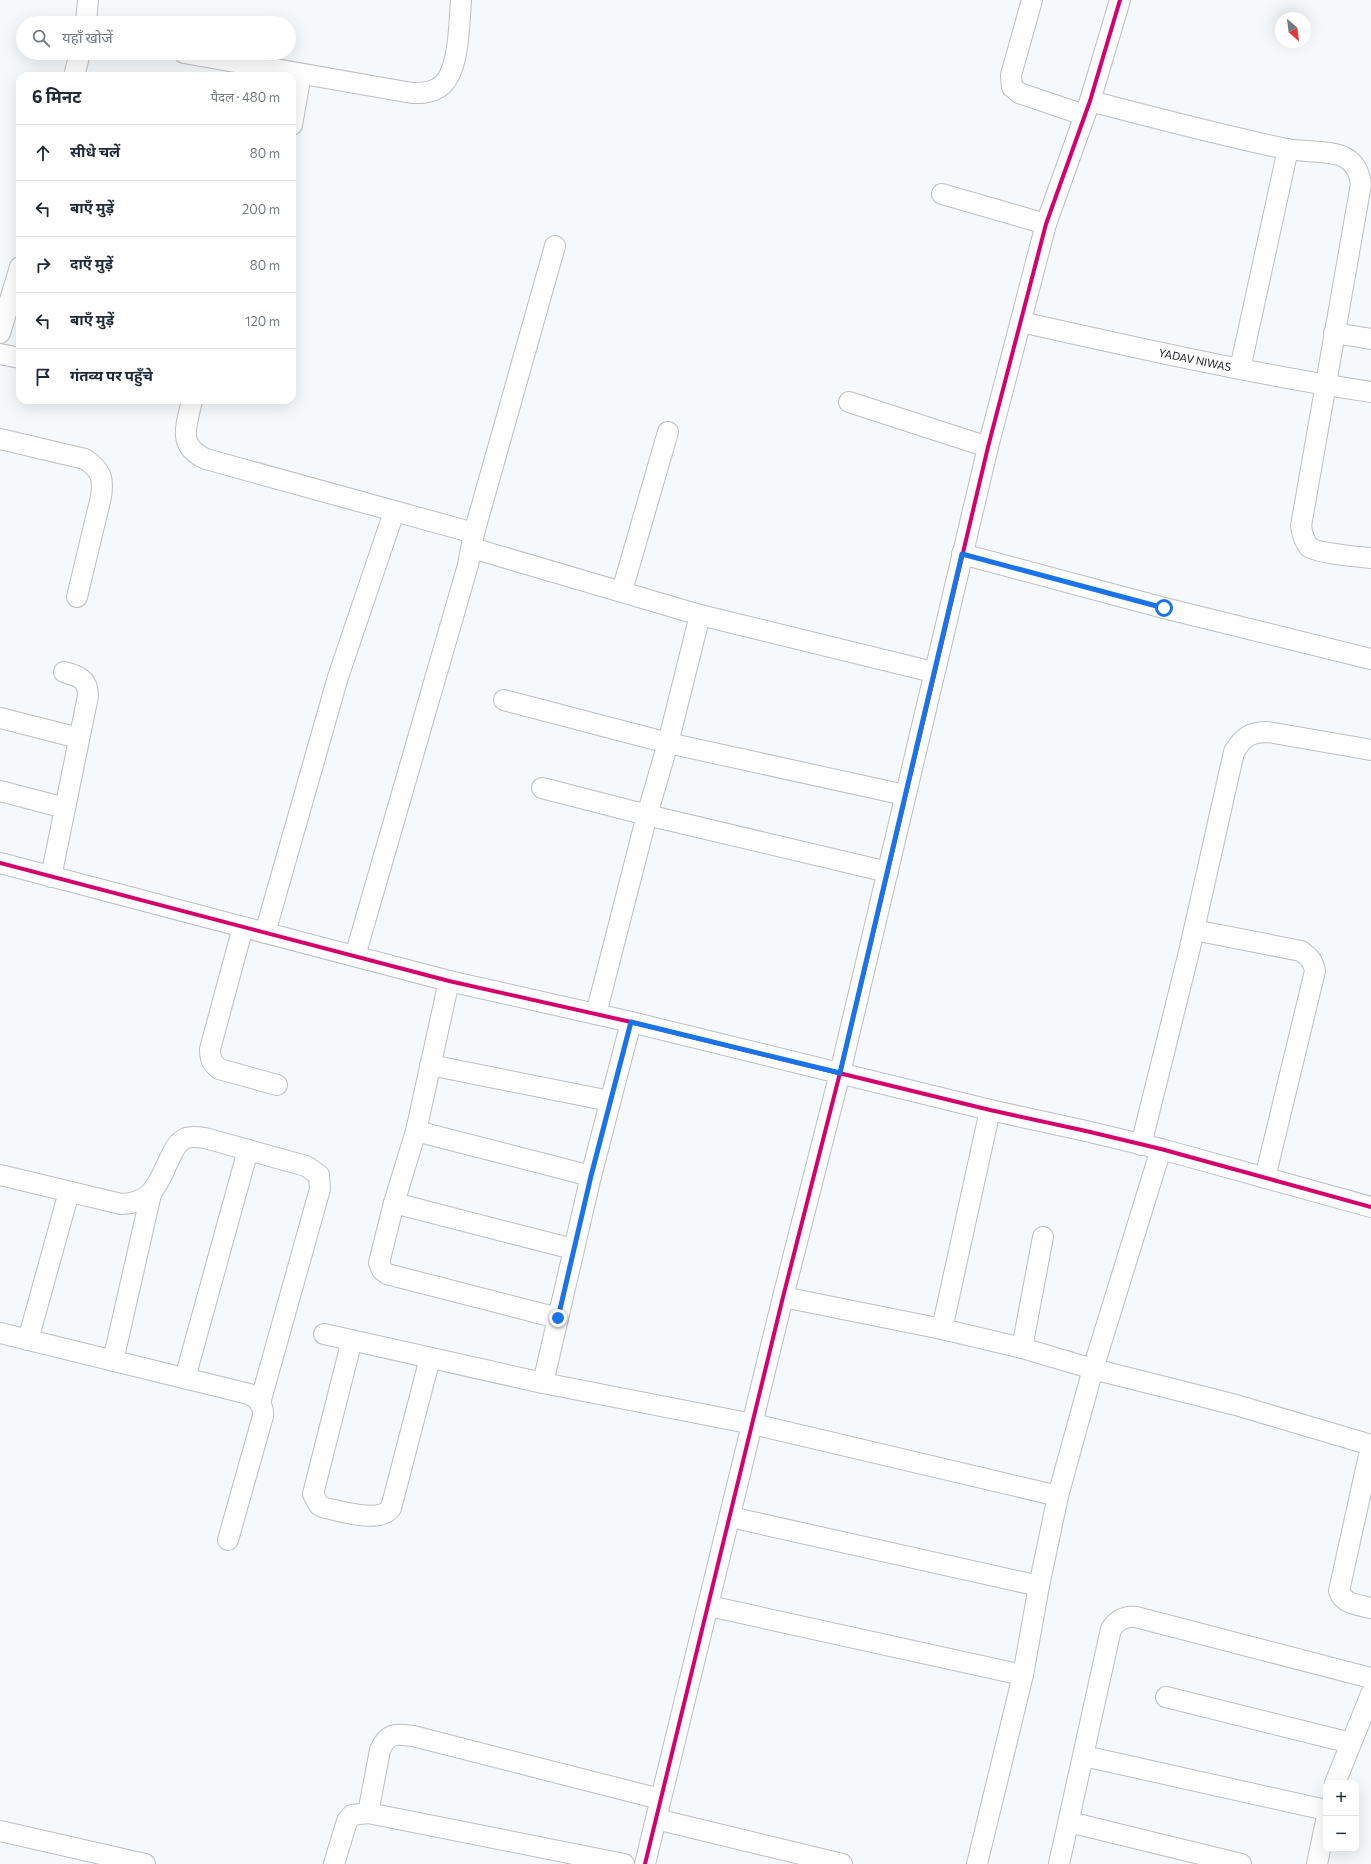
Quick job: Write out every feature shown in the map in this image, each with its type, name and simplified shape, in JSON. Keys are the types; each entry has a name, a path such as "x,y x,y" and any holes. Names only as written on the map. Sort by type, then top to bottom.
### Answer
{"street":[{"path":"87,16 88,0"},
{"path":"296,73 412,93 427,92 437,89 443,85 454,62 461,0"},
{"path":"1032,0 1011,75 1012,86 1019,93 1087,108 1189,127 1288,149 1338,155 1346,158 1355,166 1361,184 1301,526 1303,536 1310,547 1318,551 1371,558"},
{"path":"645,1864 709,1606 783,1296 840,1073 888,872 933,672 988,447 1046,224 1087,108 1120,0"},
{"path":"75,72 78,60"},
{"path":"223,60 290,72"},
{"path":"296,102 301,74"},
{"path":"1240,369 1288,149"},
{"path":"942,194 1046,224"},
{"path":"355,956 555,246"},
{"path":"0,333 16,280"},
{"name":"YADAV NIWAS","path":"1021,322 1240,369 1371,392"},
{"path":"1334,333 1371,339"},
{"path":"0,354 16,357"},
{"path":"848,402 988,447"},
{"path":"191,404 186,433 186,443 197,455 394,512 473,541 622,591 700,614 933,672"},
{"path":"622,591 668,432"},
{"path":"0,439 85,459 95,466 100,473 103,486 101,497 77,597"},
{"path":"265,932 338,677 394,512"},
{"path":"962,554 1164,608 1371,659"},
{"path":"596,1014 647,816 668,743 700,614"},
{"path":"51,877 88,696 88,689 81,677 64,672"},
{"path":"504,700 668,743 905,795"},
{"path":"0,718 79,738"},
{"path":"1141,1145 1194,930 1234,752 1242,739 1250,733 1268,732 1371,750"},
{"path":"542,788 647,816 888,872"},
{"path":"0,791 65,808"},
{"path":"0,863 449,981 631,1022 990,1110 1161,1149 1371,1207"},
{"path":"243,927 210,1049 210,1056 212,1064 219,1069 277,1085"},
{"path":"1194,930 1301,951 1310,957 1314,962 1316,971 1265,1178"},
{"path":"449,981 416,1131 379,1258 382,1270 387,1274 558,1318"},
{"path":"543,1382 573,1249 631,1022"},
{"path":"430,1065 610,1101"},
{"path":"942,1329 990,1110"},
{"path":"416,1131 591,1176"},
{"path":"113,1361 151,1194 180,1142 186,1138 205,1138 306,1166 319,1175 320,1189 260,1403"},
{"path":"977,1864 1023,1675 1039,1586 1058,1496 1094,1369 1161,1149"},
{"path":"185,1378 248,1150"},
{"path":"0,1175 121,1204 132,1204 151,1194"},
{"path":"28,1340 69,1192"},
{"path":"394,1203 573,1249"},
{"path":"1022,1348 1043,1236"},
{"path":"783,1296 942,1329 1022,1348 1094,1369 1236,1405 1371,1445 1339,1591 1341,1597 1348,1601 1371,1608"},
{"path":"0,1333 249,1394 257,1398 263,1410 262,1416 228,1540"},
{"path":"324,1334 543,1382 753,1424 1058,1496"},
{"path":"352,1340 313,1494 319,1505 325,1508 376,1517 388,1513 391,1508 430,1358"},
{"path":"730,1517 1039,1586"},
{"path":"709,1606 1023,1675"},
{"path":"1059,1864 1111,1629 1115,1623 1123,1618 1136,1617 1371,1678"},
{"path":"1336,1780 1371,1694"},
{"path":"1166,1696 1351,1743"},
{"path":"368,1813 380,1750 383,1743 390,1736 397,1734 413,1736 660,1799"},
{"path":"1084,1756 1323,1809"},
{"path":"334,1864 346,1821 352,1815 368,1813 624,1864"},
{"path":"656,1819 842,1864"},
{"path":"1069,1822 1241,1864"},
{"path":"0,1831 145,1864"},
{"path":"1317,1864 1323,1835"}],"cycle path":[{"path":"645,1864 783,1297 840,1073 988,447 1046,224 1090,101 1120,0"},
{"path":"0,863 449,981 631,1022 990,1110 1161,1149 1371,1207"}],"route":[{"path":"558,1318 591,1176 631,1022 840,1073 888,872 933,672 962,554 1164,608"}]}
